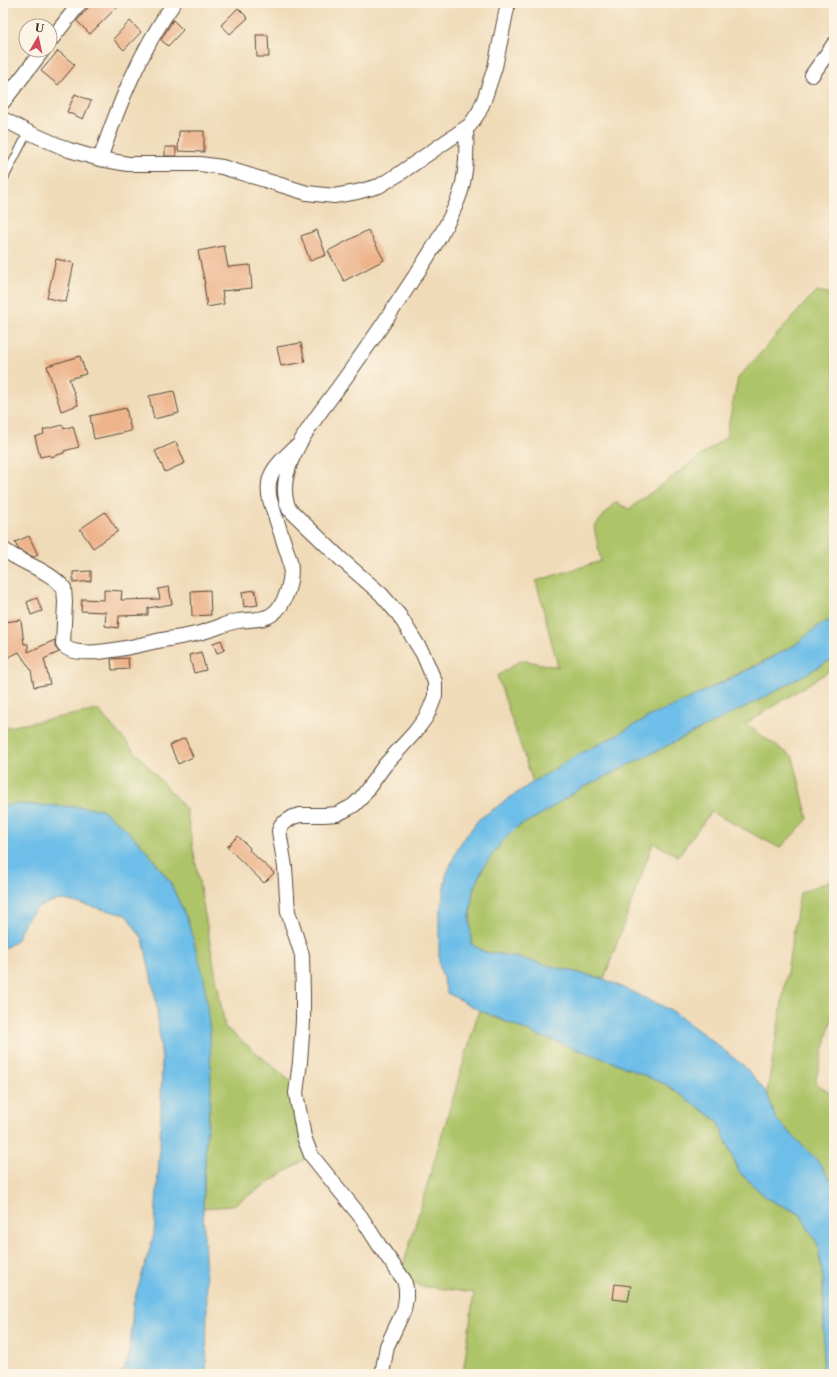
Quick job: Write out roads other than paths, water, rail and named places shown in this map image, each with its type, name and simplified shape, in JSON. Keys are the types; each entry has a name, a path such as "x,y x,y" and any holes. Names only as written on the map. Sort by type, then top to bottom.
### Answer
{"street":[{"path":"58,31 80,3"},
{"path":"100,159 132,73 148,44 174,3"},
{"path":"3,120 70,150 100,159 128,164 200,164 222,167 307,193 334,196 357,192 379,186 399,174 466,128 479,112 495,67 508,3"},
{"path":"812,75 834,44"},
{"path":"3,102 37,58"},
{"path":"382,1374 388,1346 404,1310 406,1288 404,1280 397,1268 379,1246 361,1217 312,1155 304,1137 296,1094 303,1021 302,955 288,912 285,867 279,831 282,825 293,817 300,815 337,814 349,808 357,801 377,774 415,732 426,717 435,696 435,682 423,654 399,615 381,594 342,560 290,509 286,500 285,482 291,460 299,444 317,416 386,321 448,222 461,191 466,167 466,128"},
{"path":"3,549 28,565 51,576 64,588 65,602 63,644 65,648 69,650 86,652 123,648 194,634 239,621 264,618 271,615 285,598 292,569 270,500 268,484 271,474 279,462 299,444"}],"lane":[{"path":"3,181 28,132"}],"water":[{"path":"834,618 834,658 763,698 578,790 542,814 517,827 501,843 484,866 473,889 470,918 471,944 485,952 506,955 604,979 671,1010 745,1067 767,1093 776,1119 816,1159 834,1184 834,1374 820,1374 823,1362 823,1280 818,1245 800,1214 768,1199 739,1172 718,1121 667,1085 613,1062 537,1035 479,1010 447,993 439,964 439,920 446,876 458,847 479,819 533,782 574,757 652,715 760,664 795,645 818,626"},
{"path":"14,804 101,809 125,828 146,850 170,882 188,921 204,978 210,1034 211,1090 206,1140 203,1208 207,1306 206,1374 121,1374 127,1363 131,1337 133,1304 154,1235 160,1146 162,1060 156,1000 143,939 126,915 65,900 53,901 37,908 25,921 16,941 3,949 3,806"}]}
